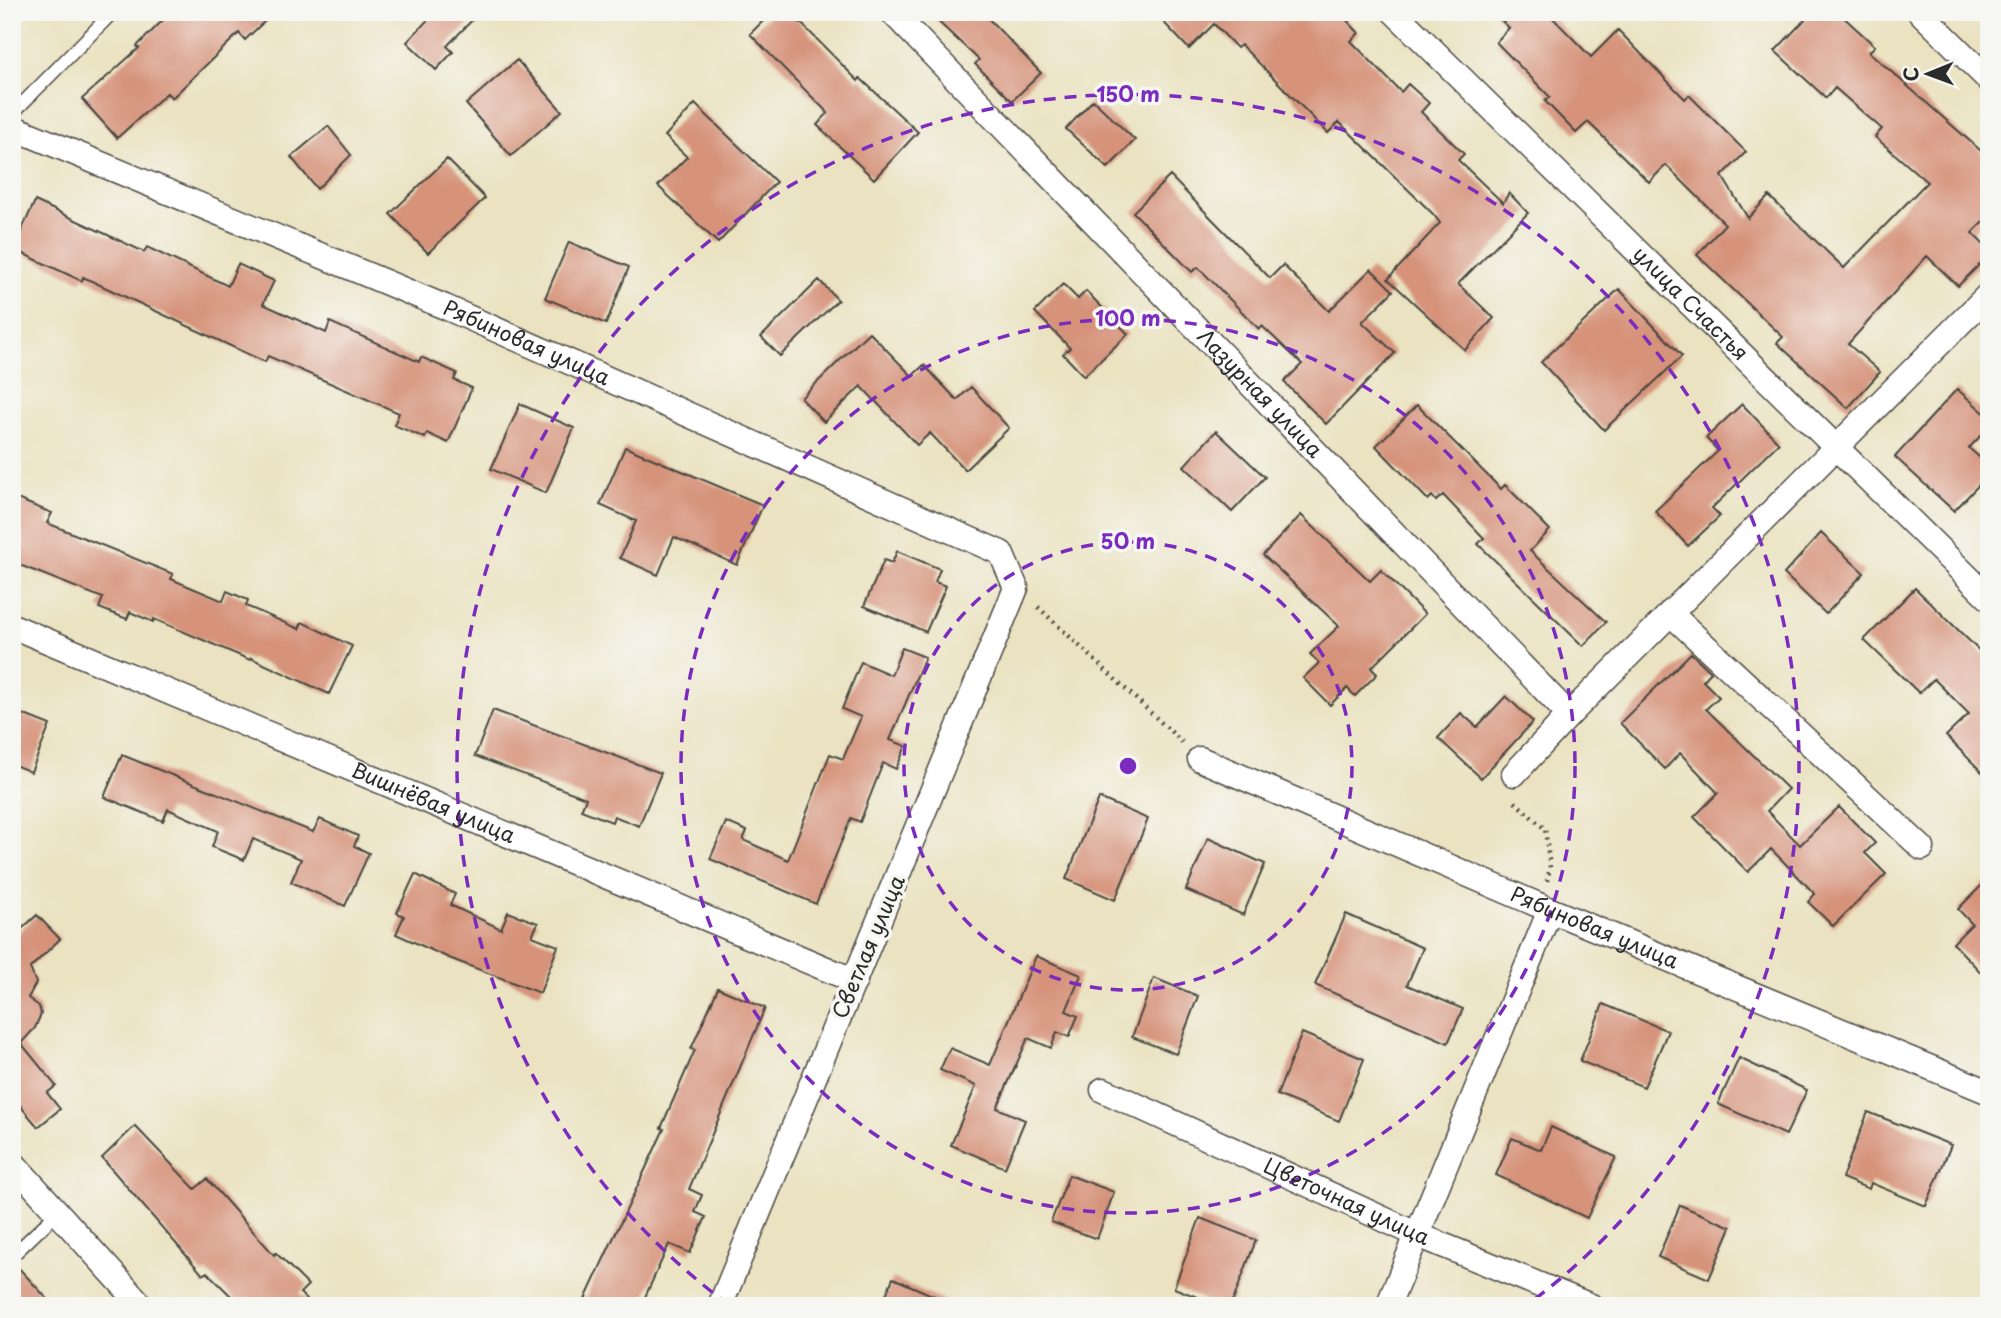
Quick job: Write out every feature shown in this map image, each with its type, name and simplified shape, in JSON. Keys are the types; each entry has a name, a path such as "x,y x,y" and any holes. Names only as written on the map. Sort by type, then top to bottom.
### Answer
{"street":[{"name":"Лазурная улица","path":"892,12 1569,715"},
{"name":"улица Счастья","path":"1394,12 1989,598"},
{"path":"1920,12 1989,80"},
{"name":"Рябиновая улица","path":"12,127 445,307 1001,553 1016,588"},
{"path":"1513,786 1569,715 1989,294"},
{"name":"Светлая улица","path":"720,1306 1016,588"},
{"path":"1670,613 1922,848"},
{"name":"Вишнёвая улица","path":"12,626 855,981"},
{"name":"Рябиновая улица","path":"1200,759 1546,909 1989,1092"},
{"path":"1388,1306 1546,909"},
{"name":"Цветочная улица","path":"1103,1090 1418,1235 1591,1306"},
{"path":"12,1161 142,1306"}],"lane":[{"path":"12,114 113,12"},
{"path":"12,1256 58,1212"}],"path":[{"path":"1016,588 1200,759"},
{"path":"1513,786 1545,829 1550,868 1546,909"}],"building":[{"path":"171,12 274,12 245,40 239,33 172,98 167,93 117,138 82,99 139,48 137,46"},
{"path":"435,12 480,12 447,46 453,52 436,70 407,42"},
{"path":"772,12 790,12 858,81 860,78 918,132 874,179 817,125 828,113 750,34"},
{"path":"928,12 982,12 1041,73 1012,101 975,64 979,60"},
{"path":"1154,12 1339,12 1359,33 1351,41 1401,92 1408,84 1429,103 1421,112 1464,154 1458,160 1503,203 1509,193 1528,213 1458,284 1494,318 1465,350 1388,279 1440,223 1433,214 1339,122 1328,133 1241,45 1237,48 1214,24 1189,49"},
{"path":"1493,12 1547,12 1591,57 1618,30 1685,99 1689,95 1746,152 1722,176 1748,218 1769,196 1844,268 1927,182 1875,137 1882,129 1835,88 1826,98 1775,51 1812,12 1838,12 1875,46 1869,52 1989,158 1989,216 1972,233 1989,250 1989,255 1958,286 1927,256 1848,344 1880,372 1848,408 1777,343 1783,337 1697,255 1725,224 1666,165 1649,182 1588,122 1576,133 1545,101 1550,97 1496,42 1509,28"},
{"path":"517,60 562,111 511,156 466,104"},
{"path":"1093,100 1135,140 1108,168 1066,129"},
{"path":"695,104 776,182 718,243 658,186 687,157 665,136"},
{"path":"328,126 351,155 317,189 291,157"},
{"path":"447,159 485,198 428,253 390,214"},
{"path":"1170,176 1270,278 1283,265 1329,311 1371,269 1393,291 1362,322 1395,353 1326,424 1284,382 1302,364 1262,326 1259,329 1198,267 1192,272 1133,212"},
{"path":"35,201 144,252 147,247 228,286 238,264 274,281 263,304 326,333 330,322 419,362 421,357 457,373 454,380 472,388 448,443 427,433 425,438 394,425 399,413 268,356 265,362 83,277 82,281 13,249"},
{"path":"569,242 629,267 606,324 545,298"},
{"path":"819,280 838,300 780,356 761,337"},
{"path":"1063,284 1078,299 1086,291 1128,334 1084,376 1063,354 1070,348 1035,312"},
{"path":"1619,289 1682,356 1604,430 1541,362"},
{"path":"869,332 912,376 924,365 957,400 971,387 1009,428 965,470 930,433 917,445 861,386 824,422 801,398"},
{"path":"1957,389 1989,417 1989,427 1969,448 1989,466 1989,474 1954,511 1895,457"},
{"path":"520,404 574,428 546,493 491,469"},
{"path":"1742,404 1779,443 1712,508 1720,516 1688,546 1655,511 1718,451 1706,438"},
{"path":"1417,405 1501,489 1505,485 1550,530 1530,551 1606,622 1583,646 1478,544 1484,538 1443,495 1436,501 1432,496 1428,500 1376,446"},
{"path":"1216,431 1265,477 1232,512 1184,466"},
{"path":"625,447 763,505 737,565 674,537 658,575 620,558 636,521 600,505"},
{"path":"12,497 52,513 47,523 173,574 171,579 223,601 227,591 248,600 246,606 299,629 302,622 352,646 329,694 251,658 250,660 154,619 153,622 130,612 127,619 99,608 103,598 12,562"},
{"path":"1301,515 1370,581 1381,570 1425,614 1371,668 1377,674 1355,696 1347,688 1330,705 1303,678 1319,663 1310,654 1339,626 1263,555"},
{"path":"1821,533 1864,573 1826,614 1784,574"},
{"path":"897,551 940,569 935,582 946,586 926,632 864,606 884,560 892,563"},
{"path":"1915,588 1989,660 1989,779 1946,736 1969,714 1934,679 1919,693 1864,640"},
{"path":"902,648 925,657 890,740 906,746 896,769 883,763 860,822 851,818 816,904 710,859 726,822 747,831 743,840 788,860 830,754 843,759 861,717 842,709 861,662 891,675"},
{"path":"1691,653 1711,672 1703,681 1719,697 1706,709 1788,789 1767,811 1800,845 1839,807 1875,843 1865,853 1886,874 1833,926 1808,902 1815,894 1771,849 1748,872 1694,817 1718,793 1680,753 1665,769 1620,723"},
{"path":"1506,696 1533,722 1481,778 1438,738 1461,713 1477,727"},
{"path":"12,710 50,725 31,772 12,764"},
{"path":"493,710 661,773 639,826 614,816 612,822 581,810 586,798 475,756"},
{"path":"122,755 313,832 320,819 358,836 354,846 369,853 345,906 291,882 301,859 253,839 244,860 212,847 218,831 168,809 163,821 104,797"},
{"path":"1099,798 1148,819 1115,900 1066,879"},
{"path":"1208,838 1265,864 1243,915 1186,890"},
{"path":"415,874 455,894 450,905 501,929 508,912 538,923 532,936 558,946 540,993 449,958 396,934 404,916 397,913"},
{"path":"1989,878 1989,981 1953,943 1972,924 1958,909"},
{"path":"1346,914 1423,948 1407,985 1463,1009 1448,1043 1315,985"},
{"path":"37,915 60,939 30,968 36,983 28,998 39,1006 41,1014 35,1028 21,1043 56,1086 47,1093 60,1109 38,1127 12,1096 12,929 15,935"},
{"path":"1036,956 1081,975 1066,1011 1078,1016 1069,1037 1057,1032 1051,1048 1028,1038 997,1108 1025,1120 1005,1168 951,1145 976,1086 940,1070 950,1048 990,1065"},
{"path":"1154,978 1198,996 1176,1054 1132,1037"},
{"path":"718,988 765,1008 689,1189 702,1195 695,1212 706,1217 690,1253 669,1244 641,1306 582,1306 664,1129 661,1128 695,1050 691,1049"},
{"path":"1603,1004 1668,1031 1644,1087 1580,1061"},
{"path":"1302,1033 1364,1059 1339,1121 1277,1095"},
{"path":"1739,1058 1807,1090 1786,1135 1718,1104"},
{"path":"1868,1112 1951,1145 1926,1206 1871,1183 1869,1189 1842,1178"},
{"path":"135,1126 195,1189 207,1179 274,1255 276,1253 308,1285 300,1293 313,1306 241,1306 207,1272 203,1275 102,1158"},
{"path":"1551,1127 1616,1157 1587,1218 1496,1175 1512,1138 1541,1150"},
{"path":"1069,1175 1114,1192 1097,1239 1051,1222"},
{"path":"1680,1205 1731,1227 1709,1279 1658,1257"},
{"path":"1200,1218 1256,1240 1231,1306 1220,1306 1174,1288"},
{"path":"15,1264 54,1306 12,1306"},
{"path":"893,1278 957,1306 881,1306"}]}
